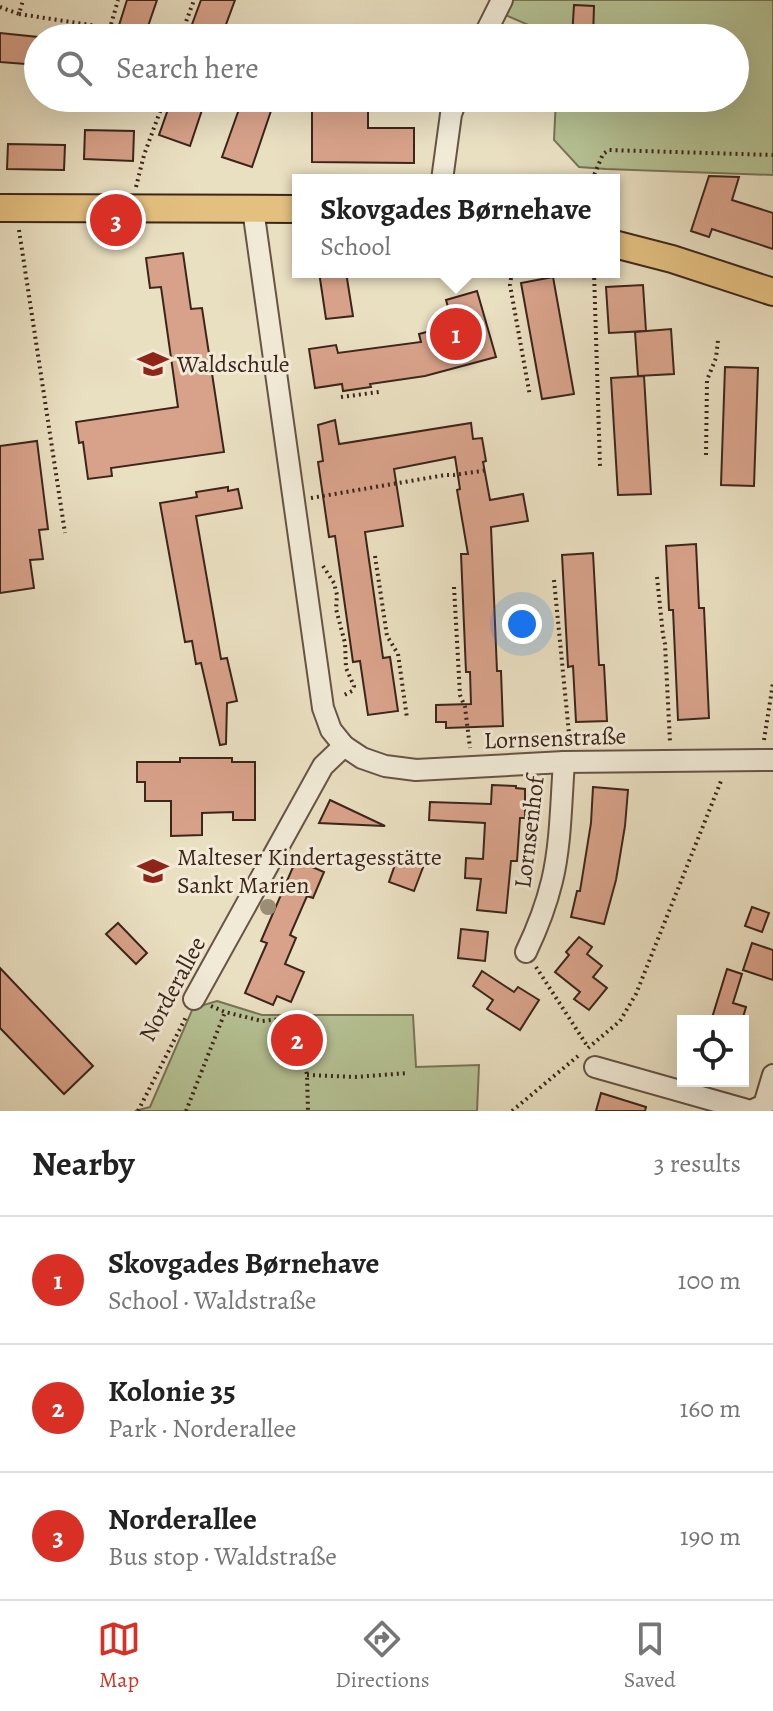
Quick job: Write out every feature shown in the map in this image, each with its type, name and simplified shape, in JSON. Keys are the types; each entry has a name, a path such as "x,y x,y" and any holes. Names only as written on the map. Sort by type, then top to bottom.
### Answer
{"main road":[{"path":"8,208 292,209"},
{"path":"620,246 773,292"}],"street":[{"path":"490,24 502,0"},
{"path":"443,174 452,112"},
{"path":"253,209 322,702 331,730 344,746"},
{"name":"Lornsenstraße","path":"344,746 362,758 385,766 416,770 564,762 767,760"},
{"name":"Norderallee","path":"194,999 323,766 344,746"},
{"name":"Lornsenhof","path":"526,952 541,921 553,878 564,762"},
{"path":"592,1057 751,1111 764,1105 773,1075"}],"path":[{"path":"19,14 23,0"},
{"path":"111,24 118,0"},
{"path":"185,24 194,0"},
{"path":"0,7 19,14 84,24"},
{"path":"137,178 160,112"},
{"path":"595,174 603,154 609,150 773,155"},
{"path":"8,208 65,533"},
{"path":"511,278 530,396"},
{"path":"594,278 600,466"},
{"path":"706,455 707,380 716,358 718,340"},
{"path":"341,397 379,392"},
{"path":"293,501 488,470"},
{"path":"375,556 387,636 398,654 407,718"},
{"path":"320,560 334,583 345,643 346,668 354,686 345,695 322,702"},
{"path":"657,577 665,644 670,740"},
{"path":"554,580 569,738"},
{"path":"454,587 460,695 465,707 470,747"},
{"path":"767,760 773,683"},
{"path":"512,1111 592,1057 620,1021 636,994 729,760"},
{"path":"526,952 592,1057"},
{"path":"194,999 225,1012 262,1021 293,1021 299,1029 307,1075 308,1111"},
{"name":"Norderallee","path":"138,1111 194,999"},
{"path":"186,1111 225,1012"},
{"path":"307,1075 355,1077 408,1073"}],"green space":[{"path":"509,0 773,0 773,175 579,167 554,140 555,112 749,112 749,24 526,24 503,14"},
{"path":"217,1001 262,1015 413,1015 416,1067 479,1065 477,1111 135,1111 150,1107 193,1008"}],"building":[{"path":"127,0 157,0 149,24 119,24"},
{"path":"201,0 235,0 226,24 192,24"},
{"path":"574,5 594,6 593,24 573,24"},
{"path":"0,33 24,36 24,64 0,62"},
{"path":"167,112 201,112 190,146 159,135"},
{"path":"238,112 271,112 252,167 222,157"},
{"path":"312,112 368,112 368,128 414,128 414,163 312,162"},
{"path":"85,130 134,131 133,161 84,159"},
{"path":"8,144 65,145 64,170 7,169"},
{"path":"709,176 739,177 732,200 773,213 773,249 712,229 709,237 691,231"},
{"path":"183,253 191,309 202,308 224,452 111,468 112,476 88,479 83,442 79,443 76,422 178,407 161,287 150,288 146,258"},
{"path":"320,278 347,278 353,316 326,319"},
{"path":"553,278 574,394 542,399 521,283"},
{"path":"643,285 646,331 609,333 606,287"},
{"path":"477,291 496,357 425,376 370,384 371,387 343,391 342,384 315,388 309,349 336,345 338,353 421,342 419,334 453,325 446,300"},
{"path":"671,329 674,374 638,376 635,332"},
{"path":"725,367 758,368 754,486 721,485"},
{"path":"644,376 651,494 618,495 611,378"},
{"path":"335,420 339,444 471,423 473,439 482,438 490,500 523,494 528,521 491,527 497,671 501,671 503,726 446,728 446,722 436,722 436,705 471,704 470,672 466,672 461,554 468,554 457,490 460,489 455,457 394,469 403,526 365,532 383,658 390,657 398,711 368,715 360,661 353,662 335,536 329,537 318,462 323,461 318,425"},
{"path":"37,441 48,529 39,530 43,559 30,560 34,588 0,593 0,446"},
{"path":"228,487 228,491 238,489 242,508 196,516 221,659 227,658 237,701 227,703 226,744 220,745 201,663 196,664 192,641 185,642 160,503 197,497 196,492"},
{"path":"696,544 699,608 704,608 709,718 678,720 673,610 669,610 666,546"},
{"path":"593,553 599,665 604,665 607,721 576,722 573,666 568,667 562,555"},
{"path":"180,758 232,758 232,762 255,762 255,820 233,820 233,812 202,813 202,835 171,836 171,801 145,801 145,782 137,782 137,762 180,762"},
{"path":"492,785 525,789 525,818 520,818 517,861 511,861 506,913 477,910 481,879 465,878 466,858 483,859 485,823 429,820 430,802 491,804"},
{"path":"593,787 628,790 616,880 604,924 571,917 577,891 580,891 591,823"},
{"path":"330,800 385,826 319,823"},
{"path":"399,853 425,862 414,891 389,882"},
{"path":"296,860 324,872 313,898 307,896 290,935 296,938 285,964 304,972 291,1002 277,996 273,1005 245,993 267,943 261,941"},
{"path":"752,907 769,913 762,932 745,926"},
{"path":"118,923 147,953 136,964 106,934"},
{"path":"461,929 488,932 485,961 458,958"},
{"path":"579,937 592,947 587,954 602,966 593,977 607,988 589,1010 574,999 580,992 555,972"},
{"path":"752,943 773,950 773,980 743,970"},
{"path":"0,968 93,1066 64,1094 0,1028"},
{"path":"727,969 742,974 733,1003 746,1007 744,1015 713,1015"},
{"path":"482,971 514,992 518,987 539,1000 520,1030 487,1009 493,1000 473,986"},
{"path":"601,1093 646,1107 645,1111 596,1111"}],"place":[{"name":"Norderallee","path":"116,220"},
{"name":"Skovgades Børnehave","path":"456,334"},
{"name":"Waldschule","path":"153,364"},
{"name":"Malteser Kindertagesstätte Sankt Marien","path":"153,871"},
{"name":"Kolonie 35","path":"297,1040"}]}
